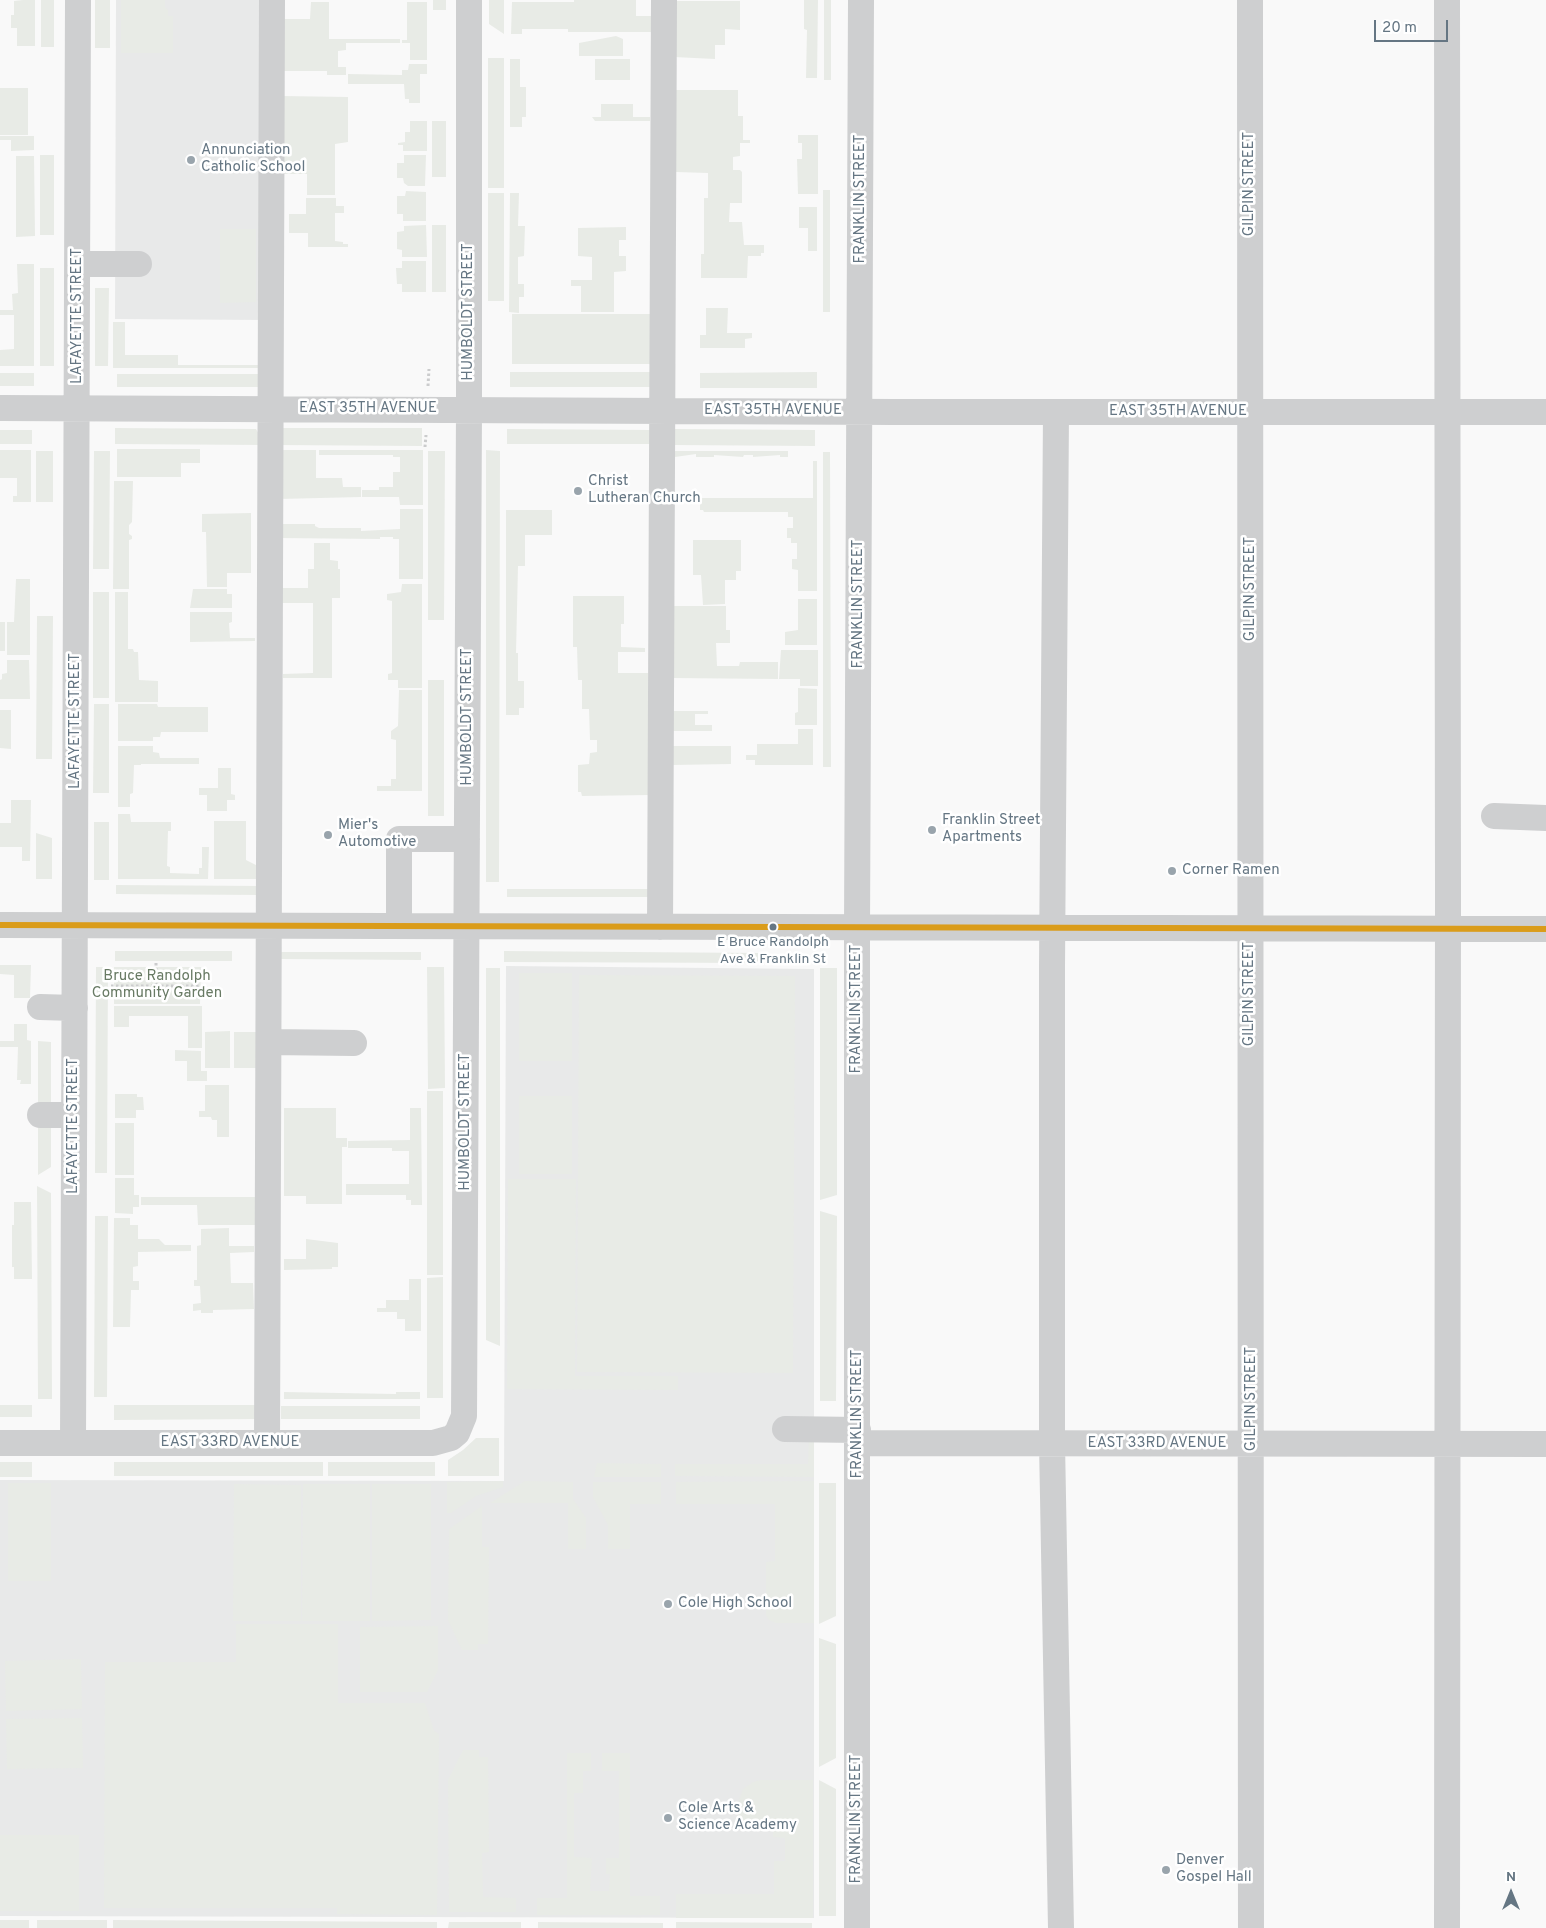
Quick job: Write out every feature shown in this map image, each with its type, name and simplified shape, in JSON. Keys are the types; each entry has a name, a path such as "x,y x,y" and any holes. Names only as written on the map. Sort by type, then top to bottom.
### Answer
{"street":[{"name":"LAFAYETTE STREET","path":"73,1443 78,0"},
{"path":"267,1443 272,0"},
{"name":"HUMBOLDT STREET","path":"457,1433 464,1416 466,1403 469,0"},
{"path":"660,927 664,0"},
{"name":"FRANKLIN STREET","path":"857,1928 857,927 861,0"},
{"name":"GILPIN STREET","path":"1250,0 1251,1928"},
{"path":"1447,0 1447,1928"},
{"path":"78,264 140,264"},
{"name":"EAST 35TH AVENUE","path":"0,408 1250,413 1546,412"},
{"path":"1056,412 1052,927 1052,1443 1061,1928"},
{"path":"1494,816 1546,818"},
{"path":"399,926 399,839 467,839"},
{"path":"0,925 1546,929"},
{"path":"40,1007 74,1008"},
{"path":"269,1042 354,1043"},
{"path":"40,1115 74,1115"},
{"name":"EAST 33RD AVENUE","path":"785,1429 858,1436 1052,1443 1546,1444"},
{"name":"EAST 33RD AVENUE","path":"0,1442 433,1443 451,1438 457,1433"}],"path":[{"path":"156,963 156,993"},
{"path":"110,986 200,986"}],"shaded area":[{"name":"Annunciation Catholic School","path":"116,0 266,0 265,320 115,319"},
{"path":"506,966 814,969 814,1918 0,1916 0,1480 504,1481"}],"green space":[{"path":"35,0 35,46 17,46 17,28 11,28 11,15 14,15 14,1"},
{"path":"41,0 54,0 54,47 41,47"},
{"path":"95,0 110,0 110,48 95,48"},
{"path":"121,0 165,0 168,16 173,16 173,53 121,53"},
{"path":"433,0 446,0 446,10 433,10"},
{"path":"489,0 504,0 504,34 489,24"},
{"path":"574,0 636,0 636,16 651,16 651,32 568,32 568,29 522,29 522,34 511,34 512,2 574,2"},
{"path":"804,0 818,0 817,78 806,78 807,30 804,29"},
{"path":"824,0 831,0 831,80 824,80"},
{"path":"674,1 740,1 740,30 725,29 725,45 715,45 715,59 674,57"},
{"path":"311,2 329,2 329,39 400,39 400,43 346,43 346,50 338,51 338,67 346,67 346,75 327,75 327,71 280,71 280,19 310,19"},
{"path":"407,2 427,2 427,60 410,60 410,43 402,43 402,40 407,40"},
{"path":"616,36 623,39 623,56 579,56 579,43"},
{"path":"488,58 504,58 504,188 488,188"},
{"path":"510,59 520,59 520,87 526,87 526,117 522,117 522,127 510,127"},
{"path":"595,59 630,59 630,80 595,80"},
{"path":"409,64 427,64 427,74 420,74 420,103 409,103 409,99 405,99 404,84 348,84 348,74 402,75 402,70 408,70"},
{"path":"0,88 28,88 28,135 0,135"},
{"path":"676,90 738,90 738,116 743,116 743,140 750,140 750,143 740,143 740,156 733,157 733,170 740,170 742,172 742,203 730,203 729,222 742,222 744,245 764,245 764,253 761,253 761,256 748,256 747,278 701,278 701,254 704,254 704,198 708,198 708,173 676,172"},
{"path":"282,96 348,97 348,142 335,144 335,195 307,195 307,174 282,174"},
{"path":"601,104 633,104 633,117 650,117 650,121 595,121 592,117 601,117"},
{"path":"410,121 427,121 427,151 403,151 403,145 398,145 398,143 405,142 405,132 410,132"},
{"path":"432,121 446,121 446,177 432,177"},
{"path":"798,135 818,135 818,194 798,194 797,159 802,159 802,143 798,143"},
{"path":"0,136 34,136 34,150 11,151 11,140 0,140"},
{"path":"40,155 54,155 54,235 40,235"},
{"path":"404,155 426,155 425,186 408,186 404,183 403,178 397,178 397,163 404,163"},
{"path":"16,156 34,156 35,236 16,237"},
{"path":"823,190 830,190 830,312 823,312"},
{"path":"406,191 426,192 426,221 403,221 403,214 397,214 397,196 405,196"},
{"path":"488,193 504,193 504,301 488,301"},
{"path":"510,193 519,193 518,226 525,226 524,256 518,257 518,284 524,284 524,297 519,297 519,313 509,312"},
{"path":"306,198 336,198 336,206 344,206 344,213 335,213 335,241 348,244 348,247 308,247 308,233 289,233 289,214 306,214"},
{"path":"799,207 817,207 817,251 808,251 808,228 799,228"},
{"path":"426,225 427,257 402,257 402,250 397,249 397,232 404,231 404,226"},
{"path":"432,225 446,225 446,292 432,292"},
{"path":"626,227 626,240 619,240 619,256 626,256 626,271 614,272 614,312 581,312 581,286 571,286 571,280 592,280 592,257 578,256 578,228"},
{"path":"220,229 256,229 256,302 220,303"},
{"path":"402,261 426,261 426,292 402,292 402,284 397,284 396,268 402,268"},
{"path":"17,264 34,264 34,366 0,366 0,350 14,349 14,315 0,315 0,310 13,310 12,294 18,293"},
{"path":"40,268 54,268 54,366 40,366"},
{"path":"95,288 109,288 108,366 95,366"},
{"path":"706,308 728,308 727,333 752,333 752,338 745,339 745,348 700,348 700,335 706,335"},
{"path":"512,314 653,314 653,364 512,364"},
{"path":"113,322 125,322 125,355 178,355 178,365 261,365 261,368 113,368"},
{"path":"510,372 653,372 653,387 510,387"},
{"path":"817,372 817,388 700,388 700,373"},
{"path":"0,373 34,373 34,386 0,386"},
{"path":"117,374 260,374 260,387 117,387"},
{"path":"115,428 256,429 265,445 115,444"},
{"path":"277,428 422,428 422,446 277,445"},
{"path":"507,429 651,430 651,444 507,444"},
{"path":"673,429 815,430 815,446 673,445"},
{"path":"0,430 32,430 32,444 0,444"},
{"path":"117,449 200,449 200,463 181,463 181,477 117,477"},
{"path":"0,450 31,450 31,502 13,502 13,496 17,496 17,478 0,478"},
{"path":"279,450 316,450 316,478 342,478 343,487 361,487 361,497 279,499"},
{"path":"319,450 423,450 423,505 400,505 399,497 362,497 362,490 379,490 379,487 393,487 393,472 400,472 400,457 393,457 393,455 319,455"},
{"path":"486,450 500,451 499,882 486,882"},
{"path":"36,451 53,451 53,502 36,502"},
{"path":"94,451 110,451 109,569 93,569"},
{"path":"428,451 445,451 444,620 428,620"},
{"path":"675,451 788,451 788,457 780,457 780,455 753,457 753,455 744,455 743,457 714,455 714,457 696,457 696,454 675,457"},
{"path":"823,452 830,452 831,767 823,767"},
{"path":"813,461 817,461 817,591 798,591 798,570 792,569 792,559 797,559 797,543 791,543 791,538 787,538 787,528 793,528 793,517 788,517 788,512 704,512 700,510 700,498 813,498"},
{"path":"114,481 133,481 132,522 129,525 129,534 132,536 132,539 129,540 129,589 113,589"},
{"path":"400,509 423,509 423,579 399,579 399,539 393,539 393,537 380,537 380,539 278,538 278,524 315,524 319,528 361,528 361,531 400,529"},
{"path":"506,510 552,510 552,535 525,535 525,566 518,566 516,653 518,653 518,681 524,681 524,708 519,708 519,715 506,715"},
{"path":"251,513 251,573 227,573 227,587 207,587 206,532 202,532 202,514"},
{"path":"693,540 741,540 741,571 736,571 736,580 725,580 725,604 703,605 701,575 693,575"},
{"path":"314,543 330,543 330,560 338,561 338,569 340,569 340,598 332,598 332,678 283,678 283,674 313,673 313,603 282,603 282,588 308,588 308,569 314,569"},
{"path":"16,579 30,579 30,655 7,655 7,622 14,622"},
{"path":"402,584 422,584 422,688 398,688 398,680 388,680 388,674 392,673 392,601 387,600 387,594 401,592"},
{"path":"193,589 227,589 227,594 232,594 232,608 190,608"},
{"path":"93,592 109,592 109,698 93,698"},
{"path":"115,592 128,592 128,649 138,652 139,680 158,681 158,702 115,702"},
{"path":"573,596 624,596 624,624 621,624 621,647 645,648 645,652 618,652 618,673 648,673 649,795 582,796 581,792 578,792 578,765 589,764 590,753 597,752 597,740 590,740 589,709 582,709 582,680 578,680 577,647 573,647"},
{"path":"798,599 817,599 817,645 785,645 785,632 798,630"},
{"path":"673,606 726,606 726,630 730,630 730,643 716,643 717,666 739,666 740,662 778,662 778,679 672,678"},
{"path":"190,612 232,612 232,622 229,623 230,638 255,638 255,641 190,642"},
{"path":"37,616 53,616 52,759 36,759"},
{"path":"0,622 5,622 5,651 0,651"},
{"path":"781,650 818,650 818,686 800,686 800,679 779,679"},
{"path":"7,660 29,660 30,699 0,699 0,680 2,679 2,674 7,673"},
{"path":"428,680 444,680 444,816 428,816"},
{"path":"798,688 817,689 817,725 795,725 795,713 798,712"},
{"path":"399,690 422,690 422,791 377,791 377,786 391,786 391,779 396,779 396,740 391,739 391,731 398,726"},
{"path":"94,704 109,704 109,793 93,793"},
{"path":"118,704 157,704 158,707 208,707 208,732 161,732 160,737 153,737 153,741 118,741"},
{"path":"0,710 11,710 11,749 0,748"},
{"path":"670,711 708,711 708,714 695,714 695,725 712,725 712,731 670,731"},
{"path":"798,729 813,729 813,765 755,765 755,760 746,760 746,755 757,755 757,744 798,744"},
{"path":"118,746 153,746 153,752 159,753 160,758 199,758 199,764 134,765 133,793 130,794 130,807 118,807"},
{"path":"672,746 731,746 731,764 672,765"},
{"path":"218,768 231,768 231,794 235,795 235,800 227,800 227,811 207,811 207,795 199,795 199,788 218,788"},
{"path":"11,800 31,800 30,861 22,861 22,847 0,847 0,823 11,823"},
{"path":"118,814 130,814 131,822 171,822 171,831 168,831 167,866 170,867 170,873 199,874 199,868 202,868 202,847 209,847 208,879 118,879"},
{"path":"214,821 246,821 246,860 258,866 258,879 214,879"},
{"path":"94,822 109,822 109,880 94,880"},
{"path":"36,833 52,838 52,879 36,879"},
{"path":"116,885 261,886 261,895 116,894"},
{"path":"507,889 651,889 651,897 507,897"},
{"path":"115,951 232,951 232,961 115,961"},
{"path":"504,951 758,953 758,963 504,962"},
{"path":"280,952 421,952 421,960 280,959"},
{"path":"0,965 31,965 30,998 14,998 14,975 0,974"},
{"path":"96,967 108,967 107,1173 95,1173"},
{"name":"Bruce Randolph Community Garden","path":"114,967 201,967 200,1004 114,1004"},
{"path":"427,967 444,967 445,1088 428,1089"},
{"path":"486,968 500,968 500,1346 486,1340"},
{"path":"820,968 837,968 837,1195 820,1200"},
{"path":"519,973 572,973 572,1061 519,1061"},
{"path":"579,975 795,976 793,1373 577,1372"},
{"path":"114,1006 202,1006 202,1048 188,1048 188,1016 129,1016 129,1027 114,1027"},
{"path":"14,1024 27,1024 27,1040 31,1041 31,1084 20,1084 21,1080 17,1080 18,1047 0,1047 0,1041 14,1041"},
{"path":"230,1031 230,1068 205,1068 205,1032"},
{"path":"234,1032 259,1032 259,1068 234,1068"},
{"path":"38,1041 51,1042 51,1107 38,1107"},
{"path":"175,1050 201,1051 201,1071 207,1071 207,1081 187,1081 187,1061 175,1061"},
{"path":"205,1085 229,1085 229,1137 217,1137 217,1120 212,1120 211,1117 199,1117 199,1111 205,1111"},
{"path":"427,1091 443,1091 443,1275 427,1275"},
{"path":"115,1094 137,1094 137,1097 143,1097 144,1110 136,1110 136,1118 115,1118"},
{"path":"519,1096 572,1096 572,1174 519,1174"},
{"path":"284,1108 336,1108 336,1138 347,1138 347,1147 342,1147 342,1204 306,1204 306,1196 284,1196"},
{"path":"410,1108 421,1108 422,1205 411,1205 411,1200 406,1200 406,1195 346,1195 346,1184 409,1184 409,1151 392,1151 392,1148 348,1148 348,1141 410,1140"},
{"path":"38,1122 51,1122 51,1167 38,1175"},
{"path":"115,1123 134,1123 134,1175 115,1175"},
{"path":"115,1178 134,1178 134,1195 139,1195 139,1207 133,1207 133,1214 115,1213"},
{"path":"508,1179 576,1179 575,1376 678,1376 678,1390 507,1389"},
{"path":"37,1186 51,1193 52,1399 38,1399"},
{"path":"141,1197 257,1197 257,1225 198,1225 197,1205 141,1205"},
{"path":"14,1202 31,1202 32,1279 14,1279 14,1267 12,1267 12,1225 14,1225"},
{"path":"820,1211 837,1216 836,1401 820,1401"},
{"path":"95,1216 108,1216 107,1397 94,1397"},
{"path":"114,1218 130,1218 130,1225 138,1225 138,1239 159,1239 165,1245 191,1245 191,1251 138,1252 138,1266 133,1267 133,1281 139,1281 139,1290 131,1290 130,1327 113,1327"},
{"path":"229,1228 229,1246 254,1246 254,1252 230,1253 231,1283 253,1283 254,1309 213,1310 213,1313 201,1313 201,1310 193,1311 193,1304 201,1303 200,1286 194,1286 194,1280 197,1280 197,1246 201,1245 201,1229"},
{"path":"306,1239 338,1243 338,1267 332,1267 332,1269 284,1270 284,1259 306,1259"},
{"path":"443,1277 443,1398 427,1398 427,1278"},
{"path":"409,1279 421,1279 421,1331 405,1331 405,1319 397,1319 397,1312 377,1312 377,1308 386,1308 386,1300 409,1300"},
{"path":"284,1392 396,1394 396,1392 420,1392 420,1399 284,1399"},
{"path":"0,1405 32,1405 32,1417 0,1417"},
{"path":"114,1405 259,1405 259,1419 114,1420"},
{"path":"281,1406 420,1406 420,1419 281,1419"},
{"path":"476,1438 499,1438 499,1476 448,1476 448,1460"},
{"path":"809,1438 814,1438 814,1477 675,1476 675,1464 808,1464"},
{"path":"0,1462 32,1462 32,1477 0,1477"},
{"path":"114,1462 323,1462 323,1476 114,1476"},
{"path":"328,1462 435,1462 435,1476 328,1476"},
{"path":"597,1463 661,1464 661,1477 594,1477"},
{"path":"503,1481 503,1487 476,1496 451,1513 447,1513 447,1482"},
{"path":"525,1481 573,1482 573,1499 586,1518 586,1549 568,1549 568,1503 490,1503"},
{"path":"814,1481 814,1623 776,1623 769,1620 766,1615 766,1562 775,1561 775,1504 676,1504 676,1482"},
{"path":"593,1482 661,1482 661,1504 630,1504 630,1549 608,1549 608,1525 593,1497"},
{"path":"8,1483 51,1483 51,1581 8,1581"},
{"path":"819,1483 836,1483 836,1616 819,1624"},
{"path":"234,1484 301,1485 301,1621 233,1621"},
{"path":"303,1484 370,1484 370,1621 302,1621"},
{"path":"372,1484 431,1484 431,1620 372,1621"},
{"path":"482,1506 482,1547 489,1547 488,1644 478,1644 478,1650 462,1650 448,1620 449,1529"},
{"path":"236,1624 338,1624 338,1703 425,1703 434,1731 439,1734 437,1915 337,1914 337,1908 104,1908 105,1662 236,1662"},
{"path":"438,1626 438,1670 427,1692 360,1692 360,1627"},
{"path":"819,1638 836,1644 836,1758 819,1767"},
{"path":"81,1659 82,1709 6,1711 5,1661"},
{"path":"82,1718 83,1768 7,1769 6,1719"},
{"path":"463,1750 479,1750 479,1757 488,1757 489,1852 482,1853 483,1897 516,1898 516,1912 449,1912 448,1780"},
{"path":"567,1753 591,1753 591,1771 583,1771 583,1793 574,1793 574,1857 592,1858 590,1891 609,1891 610,1874 606,1874 606,1858 619,1858 619,1771 602,1771 602,1753 630,1753 630,1896 660,1896 660,1915 537,1915 537,1898 567,1898"},
{"path":"760,1780 813,1780 813,1918 676,1918 676,1894 774,1894 774,1861 785,1861 785,1838 773,1837 773,1827 738,1827 738,1803 743,1789 753,1782"},
{"path":"819,1780 836,1789 836,1916 819,1916"},
{"path":"0,1835 79,1835 79,1911 0,1911"},
{"path":"0,1920 29,1920 29,1928 0,1928"},
{"path":"37,1920 107,1920 107,1928 37,1928"},
{"path":"113,1920 437,1922 437,1928 113,1928"},
{"path":"449,1922 521,1922 521,1928 448,1928"},
{"path":"538,1922 663,1923 663,1928 538,1928"},
{"path":"676,1922 812,1923 812,1928 676,1928"}],"transit line":[{"path":"0,925 1546,929"}],"place":[{"name":"Annunciation Catholic School","path":"191,160"},
{"name":"Christ Lutheran Church","path":"578,491"},
{"name":"Franklin Street Apartments","path":"932,830"},
{"name":"Mier's Automotive","path":"328,835"},
{"name":"Corner Ramen","path":"1172,871"},
{"name":"E Bruce Randolph Ave & Franklin St","path":"773,927"},
{"name":"Cole High School","path":"668,1604"},
{"name":"Cole Arts & Science Academy","path":"668,1818"},
{"name":"Denver Gospel Hall","path":"1166,1870"}]}
